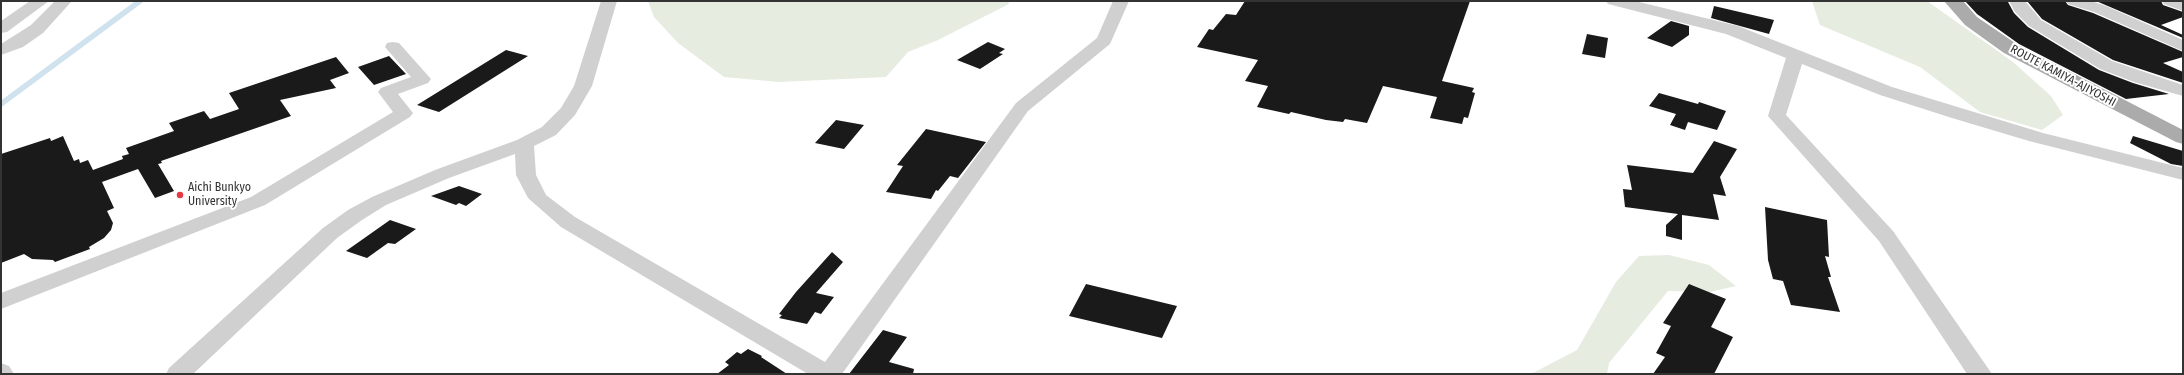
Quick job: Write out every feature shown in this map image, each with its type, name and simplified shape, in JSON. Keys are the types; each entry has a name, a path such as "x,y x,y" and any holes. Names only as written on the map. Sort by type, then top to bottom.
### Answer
{"main road":[{"name":"ROUTE KAMIYA-AJIYOSHI","path":"1953,1 1971,21 2011,49 2183,138"}],"street":[{"path":"1,28 41,1"},
{"path":"1,50 17,43 37,29 64,1"},
{"path":"178,374 330,233 355,215 379,201 442,174 524,144 549,131 569,111 583,86 609,1"},
{"path":"524,144 526,175 538,198 568,222 828,374 1022,107 1104,40 1121,1"},
{"path":"1614,1 1693,19 1732,30 1795,57 1886,91 1959,114 2036,137 2183,174"},
{"path":"2017,1 2021,9 2035,23 2106,65 2140,78 2183,91"},
{"path":"2074,1 2100,10 2183,46"},
{"path":"2170,1 2183,6"},
{"path":"1,301 258,201 404,113 387,92 422,79 393,47"},
{"path":"1795,57 1777,116 1886,236 1980,374"}],"shaded area":[{"path":"648,1 1008,1 1009,4 938,40 908,52 886,77 779,82 724,77 678,43 654,17"},
{"path":"1812,1 1927,1 2013,62 2051,96 2063,115 2042,130 1980,112 1920,67 1820,25"},
{"path":"1669,255 1709,265 1736,286 1710,292 1668,291 1609,363 1607,374 1531,374 1577,350 1616,282 1639,256"}],"building":[{"path":"1245,1 1470,1 1442,81 1474,88 1472,92 1475,93 1468,118 1464,117 1462,124 1430,118 1437,97 1383,86 1367,123 1345,119 1343,122 1326,120 1291,112 1289,114 1257,107 1268,86 1245,81 1258,60 1197,47 1209,29 1213,30 1226,14 1236,15"},
{"path":"1965,1 2008,2 2014,13 2028,27 2099,70 2133,83 2169,94 2126,99 2019,44 1977,14"},
{"path":"2027,1 2065,1 2068,5 2093,13 2183,52 2183,57 2163,63 2183,72 2183,83 2113,60 2042,19"},
{"path":"2096,1 2161,1 2163,5 2183,12 2183,17 2161,25 2183,35 2183,38"},
{"path":"1714,6 1774,20 1769,34 1711,18"},
{"path":"1671,21 1689,26 1689,35 1672,47 1647,38"},
{"path":"1587,34 1608,38 1605,58 1582,54"},
{"path":"988,42 1005,49 999,53 1003,54 980,69 957,60"},
{"path":"506,50 528,56 439,112 417,105"},
{"path":"389,56 406,74 374,85 358,67"},
{"path":"336,57 349,73 330,80 336,88 280,100 291,116 161,161 162,163 158,164 174,191 155,198 138,169 102,182 114,208 107,211 113,223 111,230 104,238 89,247 90,249 55,262 53,260 32,259 24,254 1,263 1,154 50,138 51,141 63,136 74,161 79,159 80,163 88,160 93,170 123,159 122,156 129,154 126,148 174,131 169,123 204,111 210,119 239,109 229,93"},
{"path":"1659,93 1698,104 1699,102 1726,111 1717,130 1688,122 1685,130 1670,125 1676,114 1649,106"},
{"path":"836,120 864,125 844,149 815,143"},
{"path":"926,129 986,142 958,178 950,176 938,191 936,190 931,199 886,192 903,166 897,165"},
{"path":"2133,136 2183,151 2183,166 2171,164 2130,143"},
{"path":"1714,141 1737,149 1720,177 1726,196 1713,194 1719,220 1682,215 1682,240 1666,236 1666,225 1678,214 1625,207 1623,189 1632,190 1627,165 1693,173"},
{"path":"459,186 482,194 466,206 459,203 456,205 431,196"},
{"path":"1765,207 1827,220 1829,257 1825,256 1831,277 1828,277 1840,312 1791,305 1783,281 1773,279 1768,260"},
{"path":"390,220 416,229 395,244 388,243 367,258 346,251"},
{"path":"832,252 843,262 816,293 834,297 821,314 815,312 807,324 779,318 782,315 779,314 796,292"},
{"path":"1086,284 1177,306 1162,338 1069,316"},
{"path":"1689,284 1726,299 1711,327 1733,337 1714,374 1653,374 1665,357 1656,353 1671,326 1663,323"},
{"path":"883,330 907,337 889,362 914,369 913,374 849,374"},
{"path":"748,349 762,356 761,357 787,374 717,374 729,365 725,362 737,352 741,354"}],"waterway":[{"path":"1,104 140,1"}],"place":[{"name":"Aichi Bunkyo University","path":"180,195"}]}
